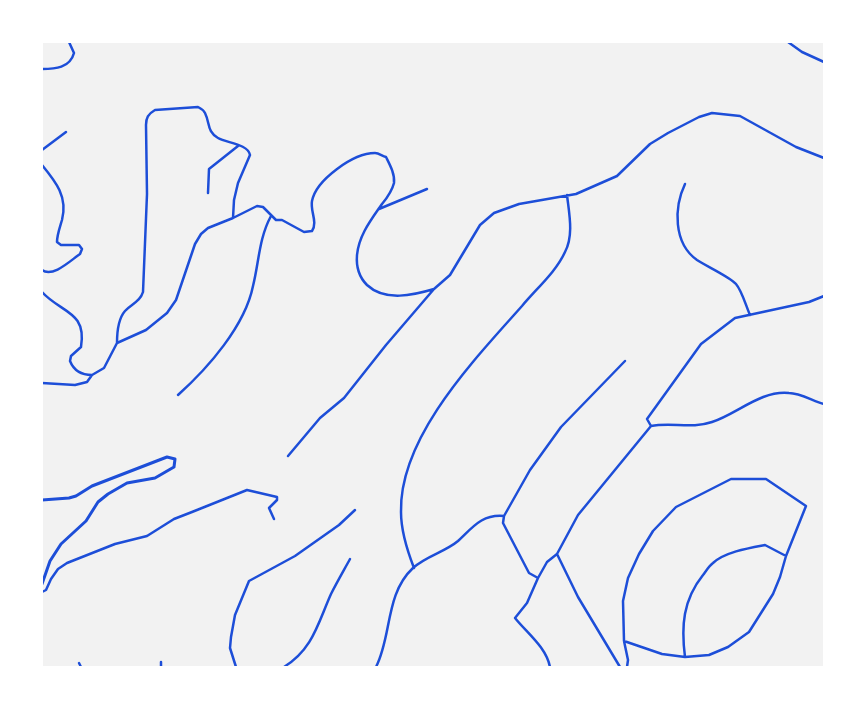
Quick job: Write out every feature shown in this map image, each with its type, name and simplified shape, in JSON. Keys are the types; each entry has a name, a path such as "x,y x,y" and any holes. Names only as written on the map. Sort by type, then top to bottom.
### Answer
{"main road":[{"path":"42,500 76,496 92,486 167,457 175,459 174,467 155,478 127,483 108,494 98,502 86,521 61,544 50,561 42,584"}],"street":[{"path":"42,69 61,67 68,63 74,53 69,42"},
{"path":"788,42 802,52 824,62"},
{"path":"42,383 81,384 87,382 92,375 104,368 117,343 117,332 121,318 125,311 139,300 143,292 146,194 146,125 148,115 155,110 198,107 205,113 212,134 239,146 248,148 250,155 236,191 233,218"},
{"path":"288,456 320,418 344,398 386,345 434,289 450,275 480,225 494,213 519,204 576,194 617,176 650,144 700,117 712,113 740,116 796,147 824,158"},
{"path":"42,150 66,132"},
{"path":"208,193 208,169 239,146"},
{"path":"117,343 146,330 166,313 176,300 195,244 201,234 208,228 257,206 263,207 271,216 304,232 312,231 314,227 312,203 316,190 334,171 361,156 372,153 386,157 394,175 391,192 366,228 358,244 356,261 360,278 370,288 386,294 410,296 434,289"},
{"path":"42,165 60,189 64,199 64,212 57,242 61,245 79,245 82,249 80,254 52,273 46,273 42,270"},
{"path":"685,184 679,196 676,214 677,225 685,246 695,258 736,283 750,315"},
{"path":"379,210 427,189"},
{"path":"414,568 402,528 401,511 402,493 414,453 425,429 443,402 480,354 555,268 566,252 570,232 567,195"},
{"path":"178,395 211,361 230,335 240,318 250,297 262,237 271,216"},
{"path":"42,292 54,303 74,314 79,321 82,330 81,347 71,356 70,361 76,370 82,374 92,375"},
{"path":"651,426 647,420 702,344 736,318 809,302 824,296"},
{"path":"538,578 529,573 503,523 504,516 530,470 561,427 625,361"},
{"path":"550,667 541,646 527,634 516,618 527,603 547,562 557,554 578,514 651,426 664,424 685,426 712,422 774,394 789,392 824,404"},
{"path":"624,641 662,654 684,657 709,655 728,647 749,632 773,594 806,506 766,479 731,479 676,507 653,531 639,554 628,578 623,601 624,641 628,660 627,667"},
{"path":"42,592 46,590 50,579 58,568 67,563 115,544 147,536 174,519 247,490 277,498 277,500 269,508 274,519"},
{"path":"236,667 230,648 232,630 235,615 249,581 295,556 339,525 355,510"},
{"path":"376,667 382,651 395,596 414,568 448,548 484,518 495,515 504,516"},
{"path":"684,657 682,637 684,612 693,587 713,562 738,550 765,545 786,556"},
{"path":"557,554 578,597 620,667"},
{"path":"284,667 298,657 313,639 331,594 350,559"},
{"path":"161,662 161,667"},
{"path":"79,663 81,667"}]}
